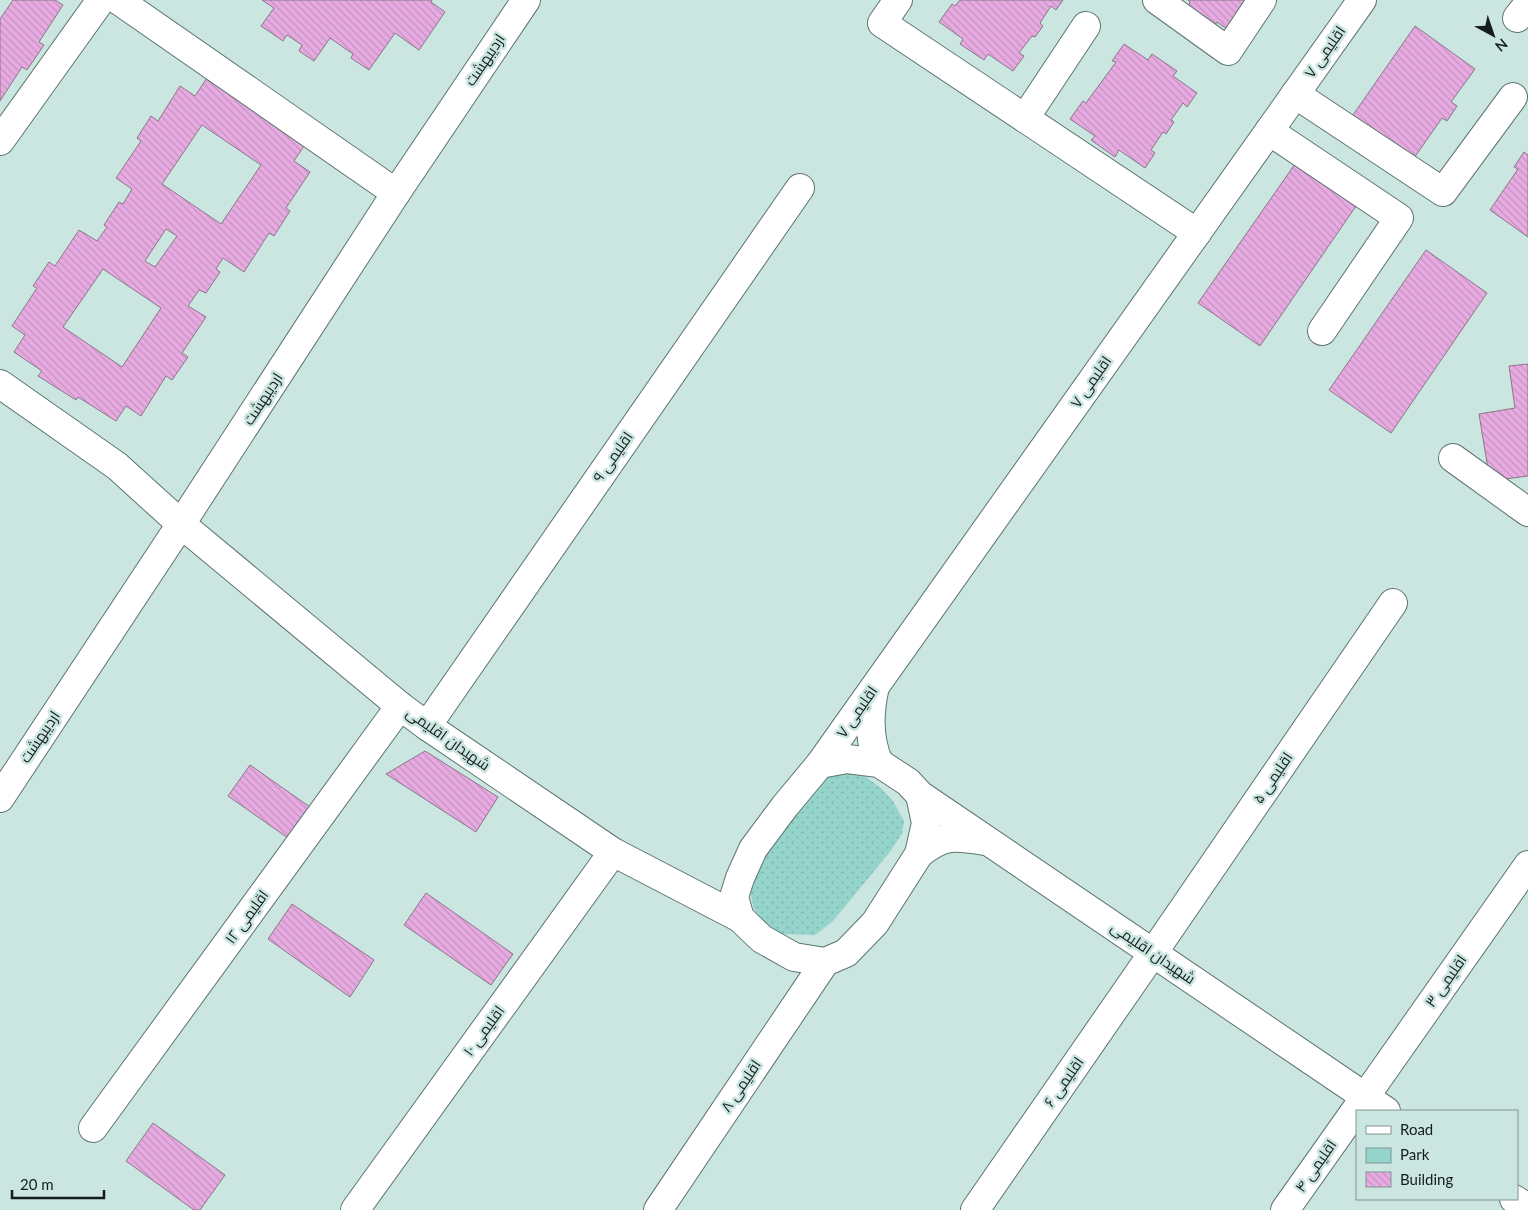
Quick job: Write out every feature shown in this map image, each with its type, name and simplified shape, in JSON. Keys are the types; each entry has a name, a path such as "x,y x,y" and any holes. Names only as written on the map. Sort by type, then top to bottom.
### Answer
{"street":[{"path":"0,141 101,0"},
{"path":"118,0 396,194"},
{"name":"اردیبهشت","path":"0,798 396,194 526,0"},
{"path":"898,0 882,23 1197,233"},
{"path":"1157,0 1228,51 1262,0"},
{"name":"اقلیمی ۷","path":"740,918 734,897 740,878 754,849 785,806 820,764 1362,0"},
{"path":"1025,118 1086,26"},
{"path":"1295,94 1443,192 1513,97"},
{"path":"1269,131 1399,218 1322,331"},
{"name":"اقلیمی ۹","path":"427,726 800,188"},
{"name":"شهیدان اقلیمی","path":"0,384 117,466 181,524 400,706 427,726 613,852 740,918 762,939 794,956 824,962"},
{"path":"1454,458 1528,512"},
{"name":"اقلیمی ۵","path":"1153,953 1393,603"},
{"path":"820,764 848,758 879,763 872,742 870,727 875,686"},
{"name":"اقلیمی ۱۲","path":"93,1128 400,706"},
{"name":"شهیدان اقلیمی","path":"879,763 989,842 1375,1104"},
{"path":"919,854 926,823 920,794"},
{"path":"824,962 846,953 874,923 919,854 933,843 950,837 989,842"},
{"name":"اقلیمی ۱۰","path":"354,1210 613,852"},
{"name":"اقلیمی ۳","path":"1375,1104 1528,865"},
{"name":"اقلیمی ۶","path":"975,1210 1153,953"},
{"name":"اقلیمی ۸","path":"658,1210 824,962"},
{"name":"اقلیمی ۴","path":"1285,1210 1356,1126"},
{"path":"1516,1200 1528,1208"}],"green space":[{"path":"859,772 881,788 893,801 904,821 902,834 889,853 833,921 815,935 781,934 762,923 754,909 750,892 753,868 822,773"}],"building":[{"path":"13,0 55,0 63,5 39,42 44,45 27,70 22,67 0,101 0,19"},
{"path":"262,0 432,0 431,2 445,12 419,50 395,33 369,70 351,58 353,54 330,38 314,61 299,51 302,45 287,35 283,41 261,26 274,8"},
{"path":"960,0 1063,0 1056,10 1051,6 1040,23 1043,26 1035,37 1032,36 1019,53 1024,56 1013,71 988,54 984,60 960,44 963,39 939,22 952,4 955,6"},
{"path":"1188,0 1269,0 1237,36 1217,22 1214,27 1188,9 1190,2"},
{"path":"1415,26 1475,69 1451,102 1457,106 1447,121 1442,118 1414,158 1353,115"},
{"path":"1124,44 1148,60 1152,54 1177,71 1173,76 1197,93 1187,107 1183,103 1171,120 1174,122 1166,134 1163,132 1151,150 1155,153 1145,168 1119,150 1115,157 1091,140 1095,136 1070,119 1083,101 1086,103 1116,62 1112,61"},
{"path":"209,75 308,140 294,161 310,172 286,208 290,211 274,236 269,233 244,272 223,258 216,269 220,272 206,293 199,290 188,306 206,317 182,353 188,357 172,380 166,376 141,416 126,406 116,421 78,397 76,400 38,376 42,371 14,352 25,335 12,326 37,288 33,286 49,262 55,266 79,230 97,241 107,227 104,225 119,202 123,204 132,189 116,178 141,141 137,138 151,116 158,121 180,86 195,96","holes":["202,125 261,165 221,224 162,184","166,229 177,236 155,267 145,261","103,269 161,308 122,367 63,327"]},
{"path":"1524,152 1528,155 1528,237 1490,210 1518,169 1514,167"},
{"path":"1295,164 1356,206 1260,346 1198,303"},
{"path":"1426,250 1487,293 1391,433 1329,390"},
{"path":"1528,364 1528,476 1490,481 1479,414 1515,408 1509,366"},
{"path":"425,751 498,797 476,832 386,774"},
{"path":"250,765 310,807 288,838 228,796"},
{"path":"426,893 513,954 491,985 404,925"},
{"path":"292,904 374,960 350,997 268,939"},
{"path":"153,1123 225,1175 200,1210 194,1210 126,1161"}]}
